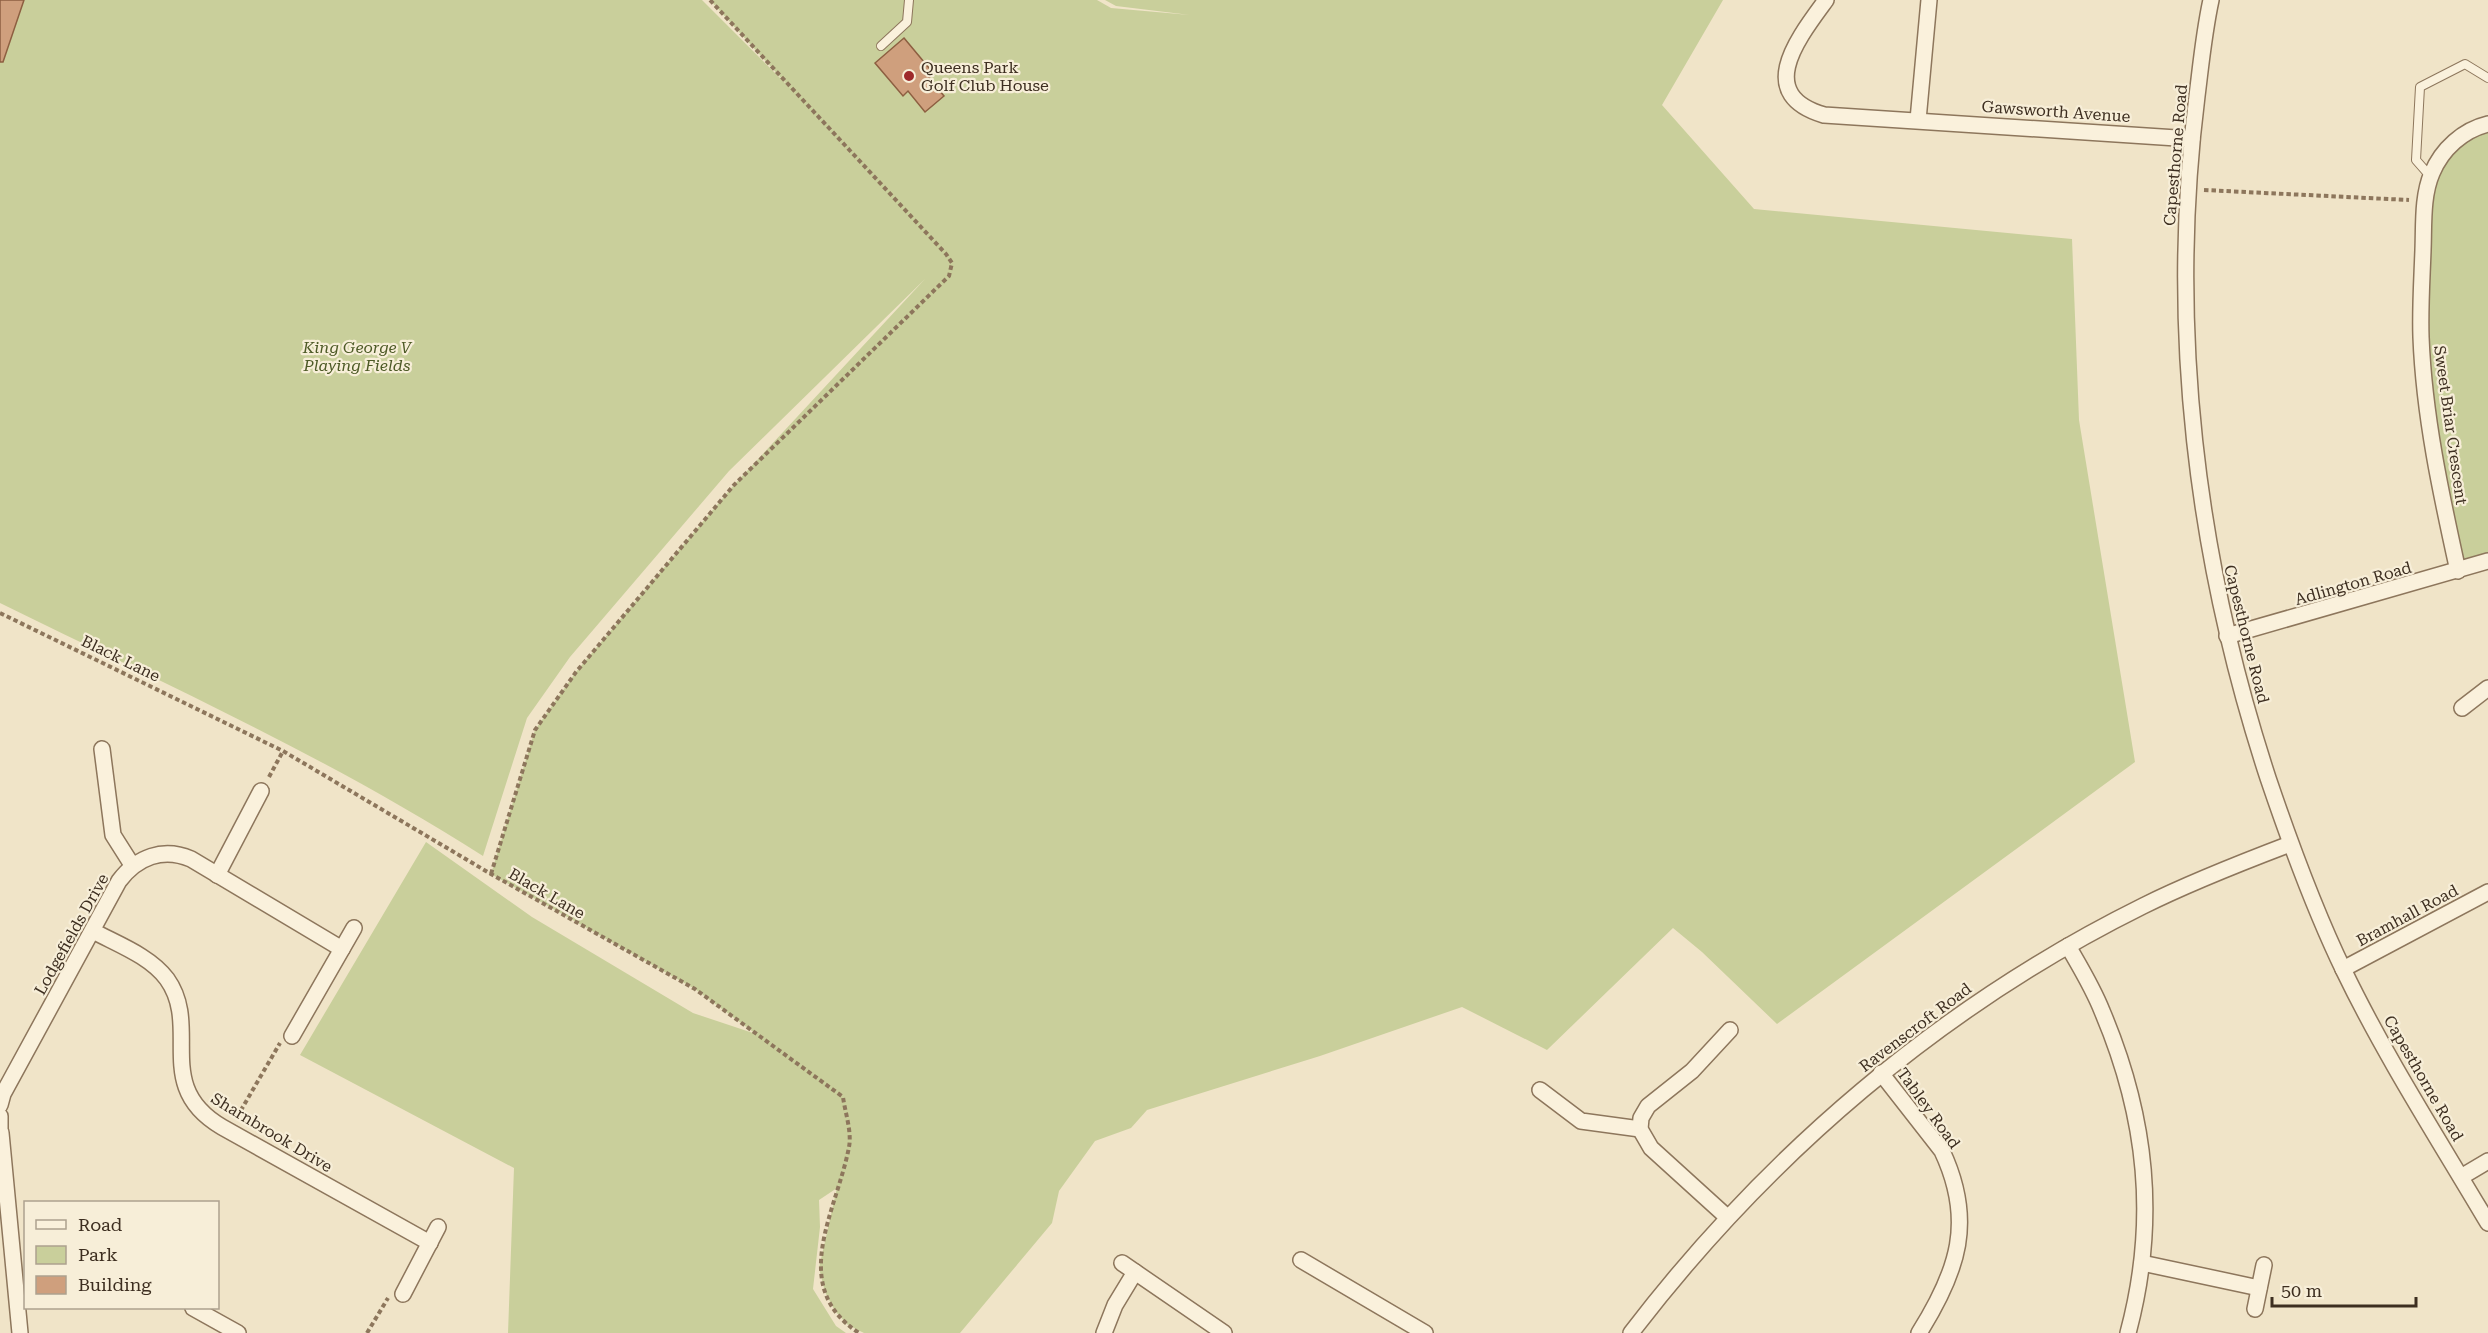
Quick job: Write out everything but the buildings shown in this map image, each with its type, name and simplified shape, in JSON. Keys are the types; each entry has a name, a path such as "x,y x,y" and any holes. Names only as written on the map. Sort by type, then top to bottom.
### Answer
{"street":[{"name":"Gawsworth Avenue","path":"1826,0 1798,40 1786,65 1788,88 1794,97 1812,112 1824,116 1918,120 2192,139"},
{"path":"1918,120 1929,0"},
{"name":"Capesthorne Road","path":"2211,0 2192,139 2188,189 2185,303 2193,432 2211,562 2227,636 2257,743 2290,844 2343,969 2398,1073 2488,1223"},
{"name":"Sweet Briar Crescent","path":"2458,571 2436,472 2423,357 2421,307 2425,201 2430,176 2453,143 2474,129 2488,124"},
{"name":"Adlington Road","path":"2227,636 2488,561"},
{"path":"2462,708 2488,688"},
{"path":"102,749 113,835 132,865 153,855 176,854 217,875 342,949"},
{"path":"217,875 261,791"},
{"name":"Ravenscroft Road","path":"1631,1333 1727,1217 1822,1124 1881,1073 1969,1007 2068,946 2176,890 2290,844"},
{"name":"Lodgefields Drive","path":"0,1105 5,1079 93,931 119,881 132,865"},
{"name":"Bramhall Road","path":"2343,969 2488,892"},
{"path":"292,1036 354,928"},
{"name":"Sharnbrook Drive","path":"93,931 139,956 168,980 177,1005 184,1082 189,1098 206,1116 430,1243"},
{"path":"2068,946 2101,1008 2134,1108 2146,1186 2146,1218 2142,1263 2128,1333"},
{"path":"1727,1217 1650,1148 1640,1129 1641,1118 1647,1106 1692,1071 1730,1030"},
{"name":"Tabley Road","path":"1881,1073 1942,1151 1949,1166 1958,1208 1958,1247 1950,1277 1919,1333"},
{"path":"1540,1090 1581,1121 1640,1129"},
{"path":"0,1116 0,1133 18,1242 20,1333"},
{"path":"2461,1177 2488,1161"},
{"path":"403,1294 438,1227"},
{"path":"1301,1260 1425,1333"},
{"path":"1122,1263 1224,1333"},
{"path":"2142,1263 2259,1288"},
{"path":"2255,1309 2264,1265"},
{"path":"1104,1333 1115,1305 1135,1272"},
{"path":"196,1309 238,1333"}],"lane":[{"path":"881,46 907,22 909,0"},
{"path":"2430,176 2416,160 2420,87 2465,64 2488,78"}],"path":[{"path":"490,874 535,730 576,672 734,485 949,276 952,264 946,254 710,0"},
{"path":"2188,189 2425,201"},
{"name":"Black Lane","path":"0,613 283,751 490,874 695,989 843,1096 850,1145 821,1249 819,1268 825,1292 835,1311 859,1333"},
{"path":"261,791 283,751"},
{"path":"230,1131 279,1043 292,1036"},
{"path":"367,1333 389,1297 403,1294"}],"green space":[{"name":"King George V Playing Fields","path":"0,0 702,0 792,90 710,0 1097,0 1111,8 1190,15 1116,6 1105,0 1723,0 1662,105 1754,209 2072,239 2079,420 2135,762 1777,1024 1702,952 1673,928 1547,1050 1462,1007 1320,1056 1147,1110 1131,1128 1095,1141 1059,1191 1052,1223 960,1333 864,1333 848,1325 835,1311 825,1292 819,1268 837,1188 819,1200 820,1227 813,1289 836,1326 846,1333 508,1333 514,1168 300,1055 426,842 532,917 693,1013 756,1034 695,989 491,874 535,730 576,672 734,485 925,279 729,471 570,657 527,718 483,856 366,786 306,754 0,603"},
{"path":"2488,124 2488,561 2458,571 2436,472 2421,297 2436,164"}],"place":[{"name":"Queens Park Golf Club House","path":"909,76"}]}
